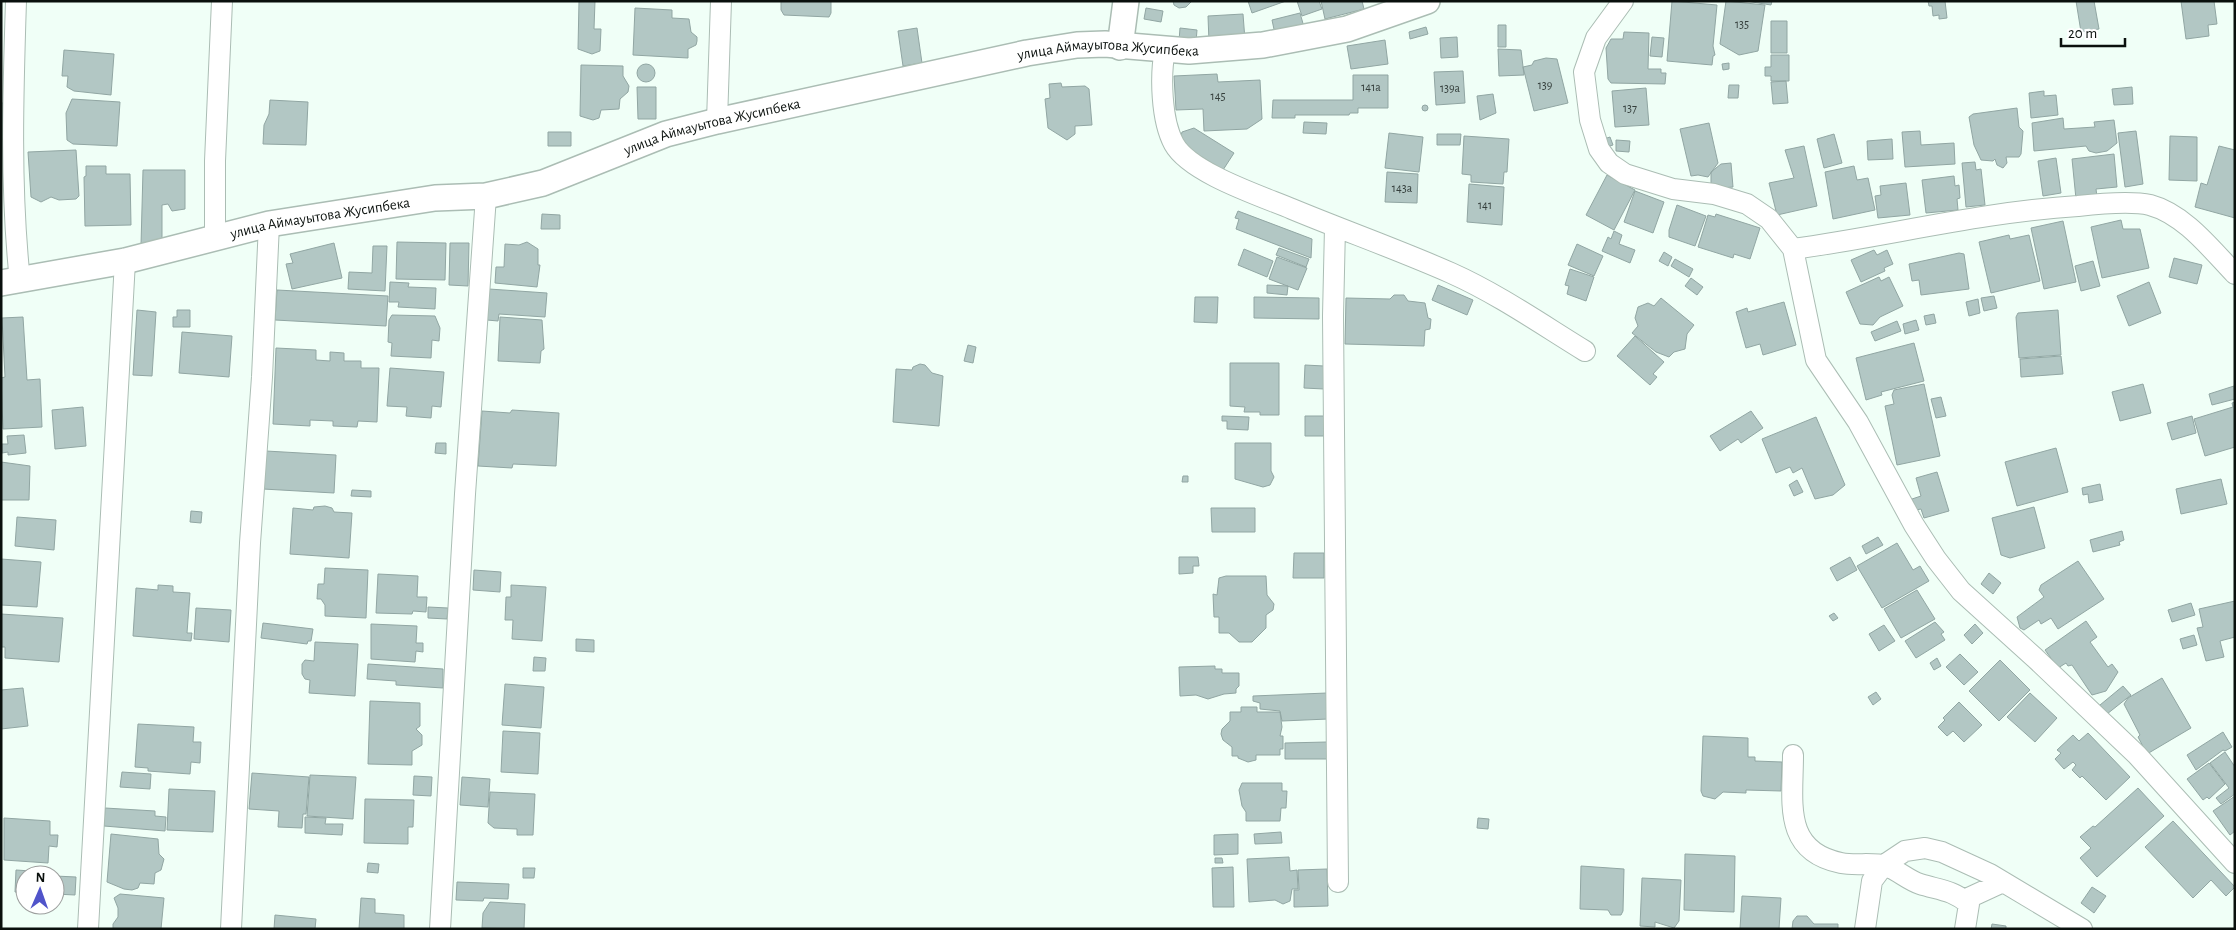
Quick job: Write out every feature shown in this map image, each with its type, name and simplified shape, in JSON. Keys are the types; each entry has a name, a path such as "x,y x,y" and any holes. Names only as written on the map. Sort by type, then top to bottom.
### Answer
{"street":[{"path":"11,282 16,242 12,112 16,1"},
{"path":"215,238 215,162 222,1"},
{"path":"717,121 721,1"},
{"path":"1120,47 1126,1"},
{"name":"улица Аймауытова Жусипбека","path":"11,282 125,261 269,224 435,198 486,196 543,183 666,134 717,121 1027,53 1077,45 1106,44 1120,47 1166,50 1221,50 1316,36 1347,29 1427,1"},
{"path":"1623,1 1596,38 1584,72 1590,120 1599,149 1609,163 1625,174 1673,190 1714,194 1746,204 1769,219 1793,249 1816,360 1858,422 1914,525 1936,559 1961,591 2137,755 2235,863"},
{"path":"1166,50 1162,67 1164,110 1174,144 1188,159 1224,180 1459,277 1497,296 1585,351"},
{"path":"440,929 464,504 486,196"},
{"path":"1793,249 1879,236 2029,209 2097,204 2150,205 2174,216 2199,236 2235,274"},
{"path":"231,929 250,543 262,377 269,224"},
{"path":"1335,227 1338,882"},
{"path":"88,929 125,261"},
{"path":"1793,755 1794,826 1804,844 1821,858 1842,864 1884,866 1918,883 1957,894 1969,904 1965,929"},
{"path":"1865,929 1868,898 1872,881 1884,866 1905,851 1925,848 1942,852 2003,882 2082,929"},
{"path":"1964,900 2003,882"}],"building":[{"path":"579,1 595,1 594,29 601,29 600,51 592,54 578,49"},
{"path":"781,1 831,1 831,13 829,17 784,15 781,10"},
{"path":"1173,1 1192,1 1186,7 1179,8 1174,5"},
{"path":"1248,1 1286,1 1252,13"},
{"path":"1297,1 1319,1 1322,9 1302,16"},
{"path":"1321,1 1362,1 1364,9 1325,19"},
{"path":"1672,1 1717,5 1713,46 1715,55 1713,56 1712,65 1667,61"},
{"path":"1726,1 1765,5 1758,51 1739,55 1720,44"},
{"path":"1746,1 1772,1 1771,5"},
{"path":"1928,1 1945,1 1947,18 1939,19 1939,15 1933,16 1932,6 1929,6"},
{"path":"2076,1 2094,1 2099,29 2081,32"},
{"path":"2181,1 2214,1 2217,24 2208,25 2209,36 2186,39"},
{"path":"635,8 672,10 672,18 689,19 691,32 697,37 697,41 696,45 688,49 688,58 633,55"},
{"path":"1146,8 1163,11 1161,22 1144,19"},
{"path":"1300,13 1304,27 1275,34 1272,20"},
{"path":"1243,14 1245,40 1209,42 1208,16"},
{"path":"1771,21 1787,21 1787,53 1771,53"},
{"path":"1498,25 1506,25 1506,47 1498,47"},
{"path":"1426,27 1428,34 1410,39 1409,32"},
{"path":"917,28 922,63 903,66 898,31"},
{"path":"1180,28 1197,30 1196,42 1179,41"},
{"path":"1624,32 1649,33 1648,69 1661,69 1661,73 1666,73 1665,84 1611,83 1608,79 1606,48 1611,39 1623,39"},
{"path":"1457,37 1458,57 1441,58 1440,38"},
{"path":"1652,37 1664,38 1662,57 1650,56"},
{"path":"1385,40 1388,64 1351,69 1347,46"},
{"path":"1498,49 1521,50 1524,75 1499,76"},
{"path":"64,50 114,54 111,95 74,91 67,87 68,76 62,76"},
{"path":"1771,55 1789,55 1789,81 1771,81 1771,76 1765,76 1765,67 1771,67"},
{"path":"1546,58 1557,59 1568,103 1534,111 1523,67 1532,65 1534,61"},
{"path":"1729,63 1729,69 1723,70 1722,64"},
{"path":"646,64 652,67 655,73 652,79 646,82 640,79 637,73 640,67"},
{"path":"581,65 623,66 623,76 629,86 628,92 620,99 619,109 601,110 599,118 593,120 580,116"},
{"path":"1463,71 1465,103 1436,105 1434,72"},
{"path":"1217,74 1218,82 1260,80 1262,119 1247,129 1204,131 1203,109 1176,110 1174,76"},
{"path":"1353,75 1388,75 1388,108 1358,108 1358,113 1350,113 1349,115 1295,115 1295,118 1272,118 1273,100 1353,100"},
{"path":"1786,81 1788,103 1773,104 1771,82"},
{"path":"1061,83 1062,87 1085,86 1089,89 1092,125 1075,126 1075,134 1067,140 1048,128 1045,99 1050,98 1049,84"},
{"path":"1729,85 1739,85 1738,98 1728,98"},
{"path":"637,87 656,87 656,119 638,119"},
{"path":"2132,87 2133,104 2114,105 2112,89"},
{"path":"1646,88 1649,125 1615,127 1612,91"},
{"path":"2044,91 2044,96 2056,95 2058,115 2031,118 2029,93"},
{"path":"1493,94 1496,113 1480,120 1477,96"},
{"path":"72,99 120,102 117,146 73,144 67,140 66,113"},
{"path":"270,100 308,102 306,145 263,144 264,125 269,114"},
{"path":"1,103 6,103 5,138 1,140"},
{"path":"1425,105 1428,108 1425,111 1422,108"},
{"path":"2017,108 2019,127 2023,131 2021,154 2019,157 2006,157 2007,163 2003,168 1997,165 1995,159 1993,161 1981,160 1974,145 1969,117 1973,114"},
{"path":"2063,118 2064,129 2095,127 2094,122 2114,120 2117,143 2107,151 2096,153 2089,151 2086,146 2034,151 2032,123"},
{"path":"1304,122 1327,123 1326,134 1303,133"},
{"path":"1709,123 1718,163 1708,177 1691,176 1680,129"},
{"path":"1194,128 1234,153 1223,170 1184,146 1180,139 1182,132"},
{"path":"1920,131 1921,145 1954,143 1955,164 1905,167 1902,132"},
{"path":"2136,131 2143,184 2125,187 2118,133"},
{"path":"548,132 571,132 571,146 548,146"},
{"path":"1389,133 1423,137 1419,172 1385,168"},
{"path":"1437,134 1461,134 1460,145 1437,145"},
{"path":"1834,134 1842,163 1824,168 1817,139"},
{"path":"1464,136 1509,139 1507,172 1504,172 1503,184 1471,182 1471,175 1462,174"},
{"path":"2170,136 2197,137 2197,181 2169,180"},
{"path":"1610,137 1613,145 1606,147 1604,139"},
{"path":"1892,139 1893,159 1868,160 1867,141"},
{"path":"1616,140 1630,141 1629,152 1616,151"},
{"path":"1804,146 1817,206 1777,215 1769,183 1794,178 1785,150"},
{"path":"2219,146 2235,150 2235,218 2195,207 2201,183 2207,185"},
{"path":"76,150 79,196 76,199 59,200 51,197 41,202 31,197 28,152"},
{"path":"2114,154 2117,187 2096,189 2097,197 2076,199 2072,159"},
{"path":"2056,158 2061,193 2043,196 2038,161"},
{"path":"1975,162 1976,170 1981,169 1985,205 1966,207 1962,163"},
{"path":"1731,163 1733,187 1711,189 1711,172 1721,164"},
{"path":"86,166 106,166 106,174 130,174 131,225 85,226 84,177 86,176"},
{"path":"1854,166 1857,180 1868,178 1875,210 1833,219 1825,172"},
{"path":"143,170 185,170 185,209 172,211 168,204 162,205 162,245 141,245"},
{"path":"1387,172 1418,174 1417,203 1385,202"},
{"path":"1607,175 1635,190 1614,230 1586,215"},
{"path":"1954,176 1955,186 1959,185 1960,198 1957,199 1958,210 1926,213 1922,180"},
{"path":"1906,183 1910,215 1878,218 1875,196 1881,195 1880,186"},
{"path":"1469,184 1504,187 1502,225 1467,222"},
{"path":"1635,191 1664,202 1653,233 1624,222"},
{"path":"1677,205 1706,216 1695,246 1669,237 1669,230"},
{"path":"1238,211 1312,239 1311,258 1236,229 1239,219 1235,218"},
{"path":"542,214 560,215 560,229 541,229"},
{"path":"1716,214 1760,228 1750,259 1734,254 1733,258 1698,247 1708,215 1715,217"},
{"path":"2121,220 2123,229 2140,229 2149,268 2102,278 2091,227"},
{"path":"2063,221 2076,282 2044,289 2031,228"},
{"path":"1614,231 1622,235 1619,244 1635,250 1630,263 1602,251 1608,237 1611,239"},
{"path":"2009,235 2010,239 2029,235 2040,281 1991,293 1979,242"},
{"path":"397,242 446,243 445,280 396,279"},
{"path":"527,242 538,249 538,265 540,265 537,287 495,283 496,267 504,267 505,244 519,245"},
{"path":"334,243 342,278 292,289 286,264 293,263 290,254"},
{"path":"450,243 469,243 468,286 449,285"},
{"path":"1577,244 1603,256 1594,276 1568,265"},
{"path":"373,246 387,246 385,291 348,289 349,272 372,273"},
{"path":"1279,248 1309,259 1306,267 1276,255"},
{"path":"1244,249 1273,261 1267,277 1238,265"},
{"path":"1874,250 1877,255 1887,250 1893,264 1884,268 1885,271 1861,282 1851,260"},
{"path":"1664,252 1672,257 1668,266 1659,261"},
{"path":"1959,253 1964,254 1969,289 1921,295 1919,280 1912,281 1909,264"},
{"path":"1277,257 1307,268 1298,290 1269,279"},
{"path":"2174,258 2202,265 2197,284 2169,277"},
{"path":"1675,259 1693,269 1689,277 1671,266"},
{"path":"2093,261 2100,286 2081,291 2075,266"},
{"path":"1570,269 1594,277 1586,301 1567,294 1569,286 1565,285"},
{"path":"1879,277 1881,281 1889,277 1903,306 1880,317 1873,325 1860,324 1846,292"},
{"path":"1691,278 1703,287 1697,295 1685,286"},
{"path":"390,282 409,283 408,287 436,288 435,309 398,307 399,302 389,302"},
{"path":"2149,282 2161,313 2129,326 2117,296"},
{"path":"1267,285 1288,286 1287,295 1267,293"},
{"path":"1438,285 1473,300 1467,315 1432,300"},
{"path":"489,289 547,293 545,317 499,314 498,321 487,320"},
{"path":"277,290 388,296 386,326 275,320"},
{"path":"1394,295 1404,295 1408,301 1425,303 1428,318 1431,319 1430,329 1425,330 1424,346 1345,344 1346,298 1390,299"},
{"path":"1994,296 1997,308 1984,311 1981,298"},
{"path":"1195,297 1218,297 1217,323 1194,322"},
{"path":"1254,297 1319,298 1319,319 1254,318"},
{"path":"1661,298 1694,325 1687,334 1685,349 1674,352 1669,357 1656,352 1632,333 1638,326 1635,318 1638,307 1648,303 1654,306"},
{"path":"1978,299 1980,313 1969,316 1966,302"},
{"path":"1784,302 1796,345 1763,355 1760,344 1746,348 1736,312 1747,308 1748,312"},
{"path":"137,310 156,312 152,376 133,375"},
{"path":"177,310 190,310 190,327 173,327 173,317 177,317"},
{"path":"2058,310 2061,355 2019,358 2016,317 2018,313"},
{"path":"1934,314 1936,323 1926,325 1924,316"},
{"path":"392,315 435,316 440,328 439,341 432,340 431,358 391,356 392,343 388,342 389,320"},
{"path":"23,317 27,380 40,379 42,427 3,429 1,378 5,377 2,318"},
{"path":"500,317 542,320 544,349 541,351 540,363 498,361"},
{"path":"1916,320 1919,330 1905,334 1903,324"},
{"path":"1897,321 1901,331 1875,341 1871,332"},
{"path":"182,332 232,336 229,377 179,373"},
{"path":"1635,336 1664,362 1653,374 1657,377 1650,385 1617,356"},
{"path":"1914,343 1924,381 1881,392 1882,395 1866,400 1856,358"},
{"path":"968,345 976,347 973,363 964,361"},
{"path":"276,348 316,350 316,360 330,361 330,352 344,353 344,361 361,361 361,368 379,368 377,422 358,421 357,427 333,426 333,421 310,420 310,426 273,424"},
{"path":"2061,356 2063,374 2021,377 2020,359"},
{"path":"1230,363 1279,363 1279,415 1260,415 1260,412 1244,412 1245,407 1230,406"},
{"path":"920,364 925,365 932,373 943,376 939,426 893,422 896,369 912,370 913,367"},
{"path":"1305,365 1324,366 1324,389 1304,388"},
{"path":"390,368 444,372 441,407 432,406 431,418 406,416 407,407 387,406"},
{"path":"1924,384 1940,456 1897,465 1885,406 1894,404 1892,395 1894,390"},
{"path":"2143,384 2151,413 2120,421 2112,392"},
{"path":"2234,386 2235,399 2212,405 2209,394"},
{"path":"1941,397 1946,416 1936,418 1931,399"},
{"path":"2235,402 2235,447 2205,456 2194,419 2233,407 2232,403"},
{"path":"83,407 86,446 55,449 52,410"},
{"path":"512,410 559,413 556,466 513,464 512,468 478,466 482,411 510,413"},
{"path":"1751,411 1763,428 1741,443 1738,439 1720,451 1710,436"},
{"path":"1222,416 1249,417 1248,430 1227,429 1227,421 1222,421"},
{"path":"1305,416 1324,416 1324,436 1305,436"},
{"path":"2192,416 2196,433 2172,440 2167,423"},
{"path":"1816,417 1845,485 1833,495 1815,499 1802,468 1793,473 1790,467 1776,473 1762,439"},
{"path":"24,435 26,453 8,455 8,452 2,453 2,444 8,444 7,436"},
{"path":"436,443 446,443 446,454 435,453"},
{"path":"1235,443 1271,443 1271,471 1274,477 1270,485 1263,487 1235,479"},
{"path":"2056,448 2068,492 2017,506 2005,462"},
{"path":"266,451 336,455 334,493 263,489"},
{"path":"1,462 30,466 29,500 1,500"},
{"path":"1937,472 1949,511 1924,518 1921,509 1916,510 1912,499 1921,496 1916,478"},
{"path":"1183,476 1188,476 1188,482 1182,482"},
{"path":"2221,479 2227,504 2181,514 2176,489"},
{"path":"1797,480 1803,492 1794,496 1789,485"},
{"path":"2100,484 2103,500 2089,503 2088,494 2083,495 2082,488"},
{"path":"352,490 371,491 371,497 351,496"},
{"path":"325,506 332,508 334,512 352,513 349,558 290,554 293,508 313,510 314,507"},
{"path":"2034,507 2045,548 2010,558 2001,555 1992,518"},
{"path":"1211,508 1255,508 1255,532 1212,532"},
{"path":"191,511 202,512 201,523 190,522"},
{"path":"17,517 56,520 54,550 15,546"},
{"path":"2122,531 2124,540 2119,542 2120,545 2093,552 2090,540"},
{"path":"1878,537 1883,545 1866,554 1862,546"},
{"path":"1897,543 1913,570 1920,566 1929,581 1882,608 1857,566"},
{"path":"1294,553 1324,553 1324,578 1293,578"},
{"path":"1179,557 1198,557 1199,566 1193,566 1193,573 1179,574"},
{"path":"1850,557 1857,570 1837,581 1830,568"},
{"path":"1,559 41,562 37,607 1,605"},
{"path":"2078,561 2104,599 2058,629 2051,618 2041,624 2039,620 2024,630 2020,628 2017,617 2044,597 2039,590 2041,585"},
{"path":"325,568 368,570 366,618 325,616 325,605 321,599 317,599 318,584 324,584"},
{"path":"474,570 501,572 500,592 473,590"},
{"path":"1989,573 2001,583 1993,594 1981,584"},
{"path":"378,574 418,576 417,597 427,597 426,612 413,611 412,614 376,613"},
{"path":"1226,576 1266,576 1267,595 1274,604 1273,610 1266,615 1266,628 1252,642 1239,642 1229,633 1219,633 1219,617 1214,617 1213,594 1217,595 1219,578"},
{"path":"158,585 173,586 173,592 190,593 187,633 192,633 191,641 133,636 136,588 158,590"},
{"path":"511,585 546,587 542,641 512,639 513,620 505,620 506,597 511,597"},
{"path":"1917,590 1935,619 1901,638 1884,609"},
{"path":"2235,601 2235,637 2220,641 2224,657 2206,661 2197,628 2203,627 2199,609"},
{"path":"2191,603 2195,615 2172,622 2168,610"},
{"path":"428,607 448,608 447,619 428,618"},
{"path":"196,608 231,610 229,642 194,639"},
{"path":"1834,613 1838,618 1833,621 1829,616"},
{"path":"1,614 63,618 59,662 5,658 5,647 1,647"},
{"path":"2086,621 2097,637 2090,642 2108,667 2112,664 2118,672 2106,691 2092,695 2072,665 2068,666 2066,663 2058,668 2045,650"},
{"path":"1935,622 1944,632 1941,634 1945,640 1916,658 1905,641"},
{"path":"263,623 313,629 311,641 308,641 307,644 261,638"},
{"path":"371,624 417,626 416,643 423,643 423,652 416,651 415,662 371,659"},
{"path":"1975,624 1983,633 1972,644 1964,635"},
{"path":"1884,625 1895,641 1879,651 1869,634"},
{"path":"2194,635 2197,645 2183,649 2180,639"},
{"path":"576,639 594,640 594,652 576,651"},
{"path":"315,642 358,644 355,696 309,693 310,680 305,679 302,674 302,664 305,660 314,661"},
{"path":"1960,654 1978,672 1964,685 1946,667"},
{"path":"534,657 546,658 545,671 533,671"},
{"path":"1937,658 1941,666 1934,670 1930,663"},
{"path":"2000,660 2030,690 1999,721 1969,691"},
{"path":"368,664 443,669 443,688 396,685 396,681 367,679"},
{"path":"1215,666 1215,669 1222,669 1222,673 1239,673 1239,686 1236,689 1236,693 1224,694 1208,699 1196,695 1180,696 1179,667"},
{"path":"2162,678 2191,728 2147,754 2138,737 2140,735 2124,704 2128,698"},
{"path":"505,684 544,687 541,728 502,725"},
{"path":"2123,686 2131,695 2107,714 2100,705"},
{"path":"23,688 28,726 1,729 1,690"},
{"path":"1876,692 1881,699 1873,705 1868,697"},
{"path":"1327,693 1328,719 1282,721 1280,711 1260,709 1260,703 1253,701 1253,696"},
{"path":"2030,693 2057,718 2035,742 2007,717"},
{"path":"370,701 420,703 420,726 416,729 422,735 422,745 412,751 412,765 368,764"},
{"path":"1959,702 1982,725 1964,742 1953,731 1947,736 1938,727 1945,720 1943,718"},
{"path":"1241,707 1257,707 1257,712 1280,712 1282,727 1280,736 1283,736 1283,749 1280,749 1280,755 1256,755 1256,760 1248,762 1238,758 1238,756 1232,756 1232,747 1223,740 1221,734 1222,729 1230,721 1230,712 1241,712"},
{"path":"138,724 194,727 193,742 201,742 200,763 191,762 190,774 148,771 148,768 135,767"},
{"path":"503,731 540,733 538,774 501,772"},
{"path":"2223,732 2232,747 2225,751 2223,750 2196,770 2187,755"},
{"path":"2088,733 2130,777 2106,800 2082,776 2080,778 2072,770 2076,765 2073,762 2064,769 2055,759 2061,753 2057,750 2073,735 2079,741"},
{"path":"1703,736 1748,738 1748,757 1755,757 1755,761 1782,762 1781,791 1746,790 1746,793 1723,792 1715,799 1703,796 1701,791"},
{"path":"1327,742 1327,759 1285,759 1285,743"},
{"path":"2225,752 2235,767 2235,794 2221,804 2216,798 2229,788 2210,763"},
{"path":"2209,763 2225,784 2209,799 2207,797 2203,800 2187,779"},
{"path":"122,772 151,774 150,789 120,787"},
{"path":"252,773 309,777 306,814 303,814 302,828 278,827 279,811 249,809"},
{"path":"310,775 356,777 353,819 307,816"},
{"path":"414,776 432,777 431,796 413,795"},
{"path":"462,777 490,779 488,807 460,805"},
{"path":"1242,783 1282,783 1282,791 1287,791 1286,808 1281,808 1280,821 1246,821 1246,812 1242,806 1239,790"},
{"path":"2138,788 2164,816 2097,877 2080,858 2091,848 2080,837 2093,826 2095,827"},
{"path":"169,789 215,791 213,832 167,830"},
{"path":"490,792 535,794 533,835 517,835 517,829 494,828 488,823"},
{"path":"2235,796 2235,831 2230,835 2213,811"},
{"path":"365,799 414,800 413,827 408,827 408,844 364,843"},
{"path":"105,808 155,811 155,816 166,817 165,831 104,826"},
{"path":"305,817 326,818 325,824 343,824 342,835 305,833"},
{"path":"4,818 50,821 50,835 58,835 57,847 49,846 48,863 4,860"},
{"path":"1478,818 1489,819 1488,829 1477,828"},
{"path":"2173,821 2235,887 2226,896 2211,880 2193,898 2145,847"},
{"path":"1281,832 1282,843 1255,844 1254,834"},
{"path":"111,834 158,839 159,854 164,859 161,870 155,873 154,884 140,883 138,888 132,890 107,882"},
{"path":"1238,834 1238,854 1214,855 1214,835"},
{"path":"1685,854 1735,856 1734,912 1684,910"},
{"path":"1289,857 1290,871 1297,870 1298,889 1292,889 1290,901 1283,904 1275,900 1249,902 1247,859"},
{"path":"1215,858 1222,858 1223,863 1215,863"},
{"path":"368,863 379,864 378,873 367,872"},
{"path":"1581,866 1624,869 1623,911 1621,915 1611,915 1608,910 1580,909"},
{"path":"1233,867 1234,907 1213,907 1212,868"},
{"path":"523,868 535,868 534,878 523,878"},
{"path":"1327,869 1328,906 1294,907 1294,890 1299,890 1298,870"},
{"path":"65,876 76,877 75,895 65,894"},
{"path":"1642,878 1681,880 1679,921 1674,928 1655,922 1655,927 1640,926"},
{"path":"457,882 509,884 508,899 484,898 483,901 456,900"},
{"path":"2092,887 2106,896 2094,913 2081,903"},
{"path":"120,894 164,898 161,929 113,929 113,924 118,917 118,908 114,898"},
{"path":"1742,896 1781,898 1779,929 1740,929"},
{"path":"361,898 375,899 375,913 404,915 404,929 359,929"},
{"path":"490,902 525,904 524,929 482,928 483,913"},
{"path":"275,915 316,919 315,929 274,929"},
{"path":"1797,916 1807,916 1814,924 1838,924 1838,929 1792,929 1793,921"},
{"path":"1992,924 2006,926 2006,929 1991,929"}]}
